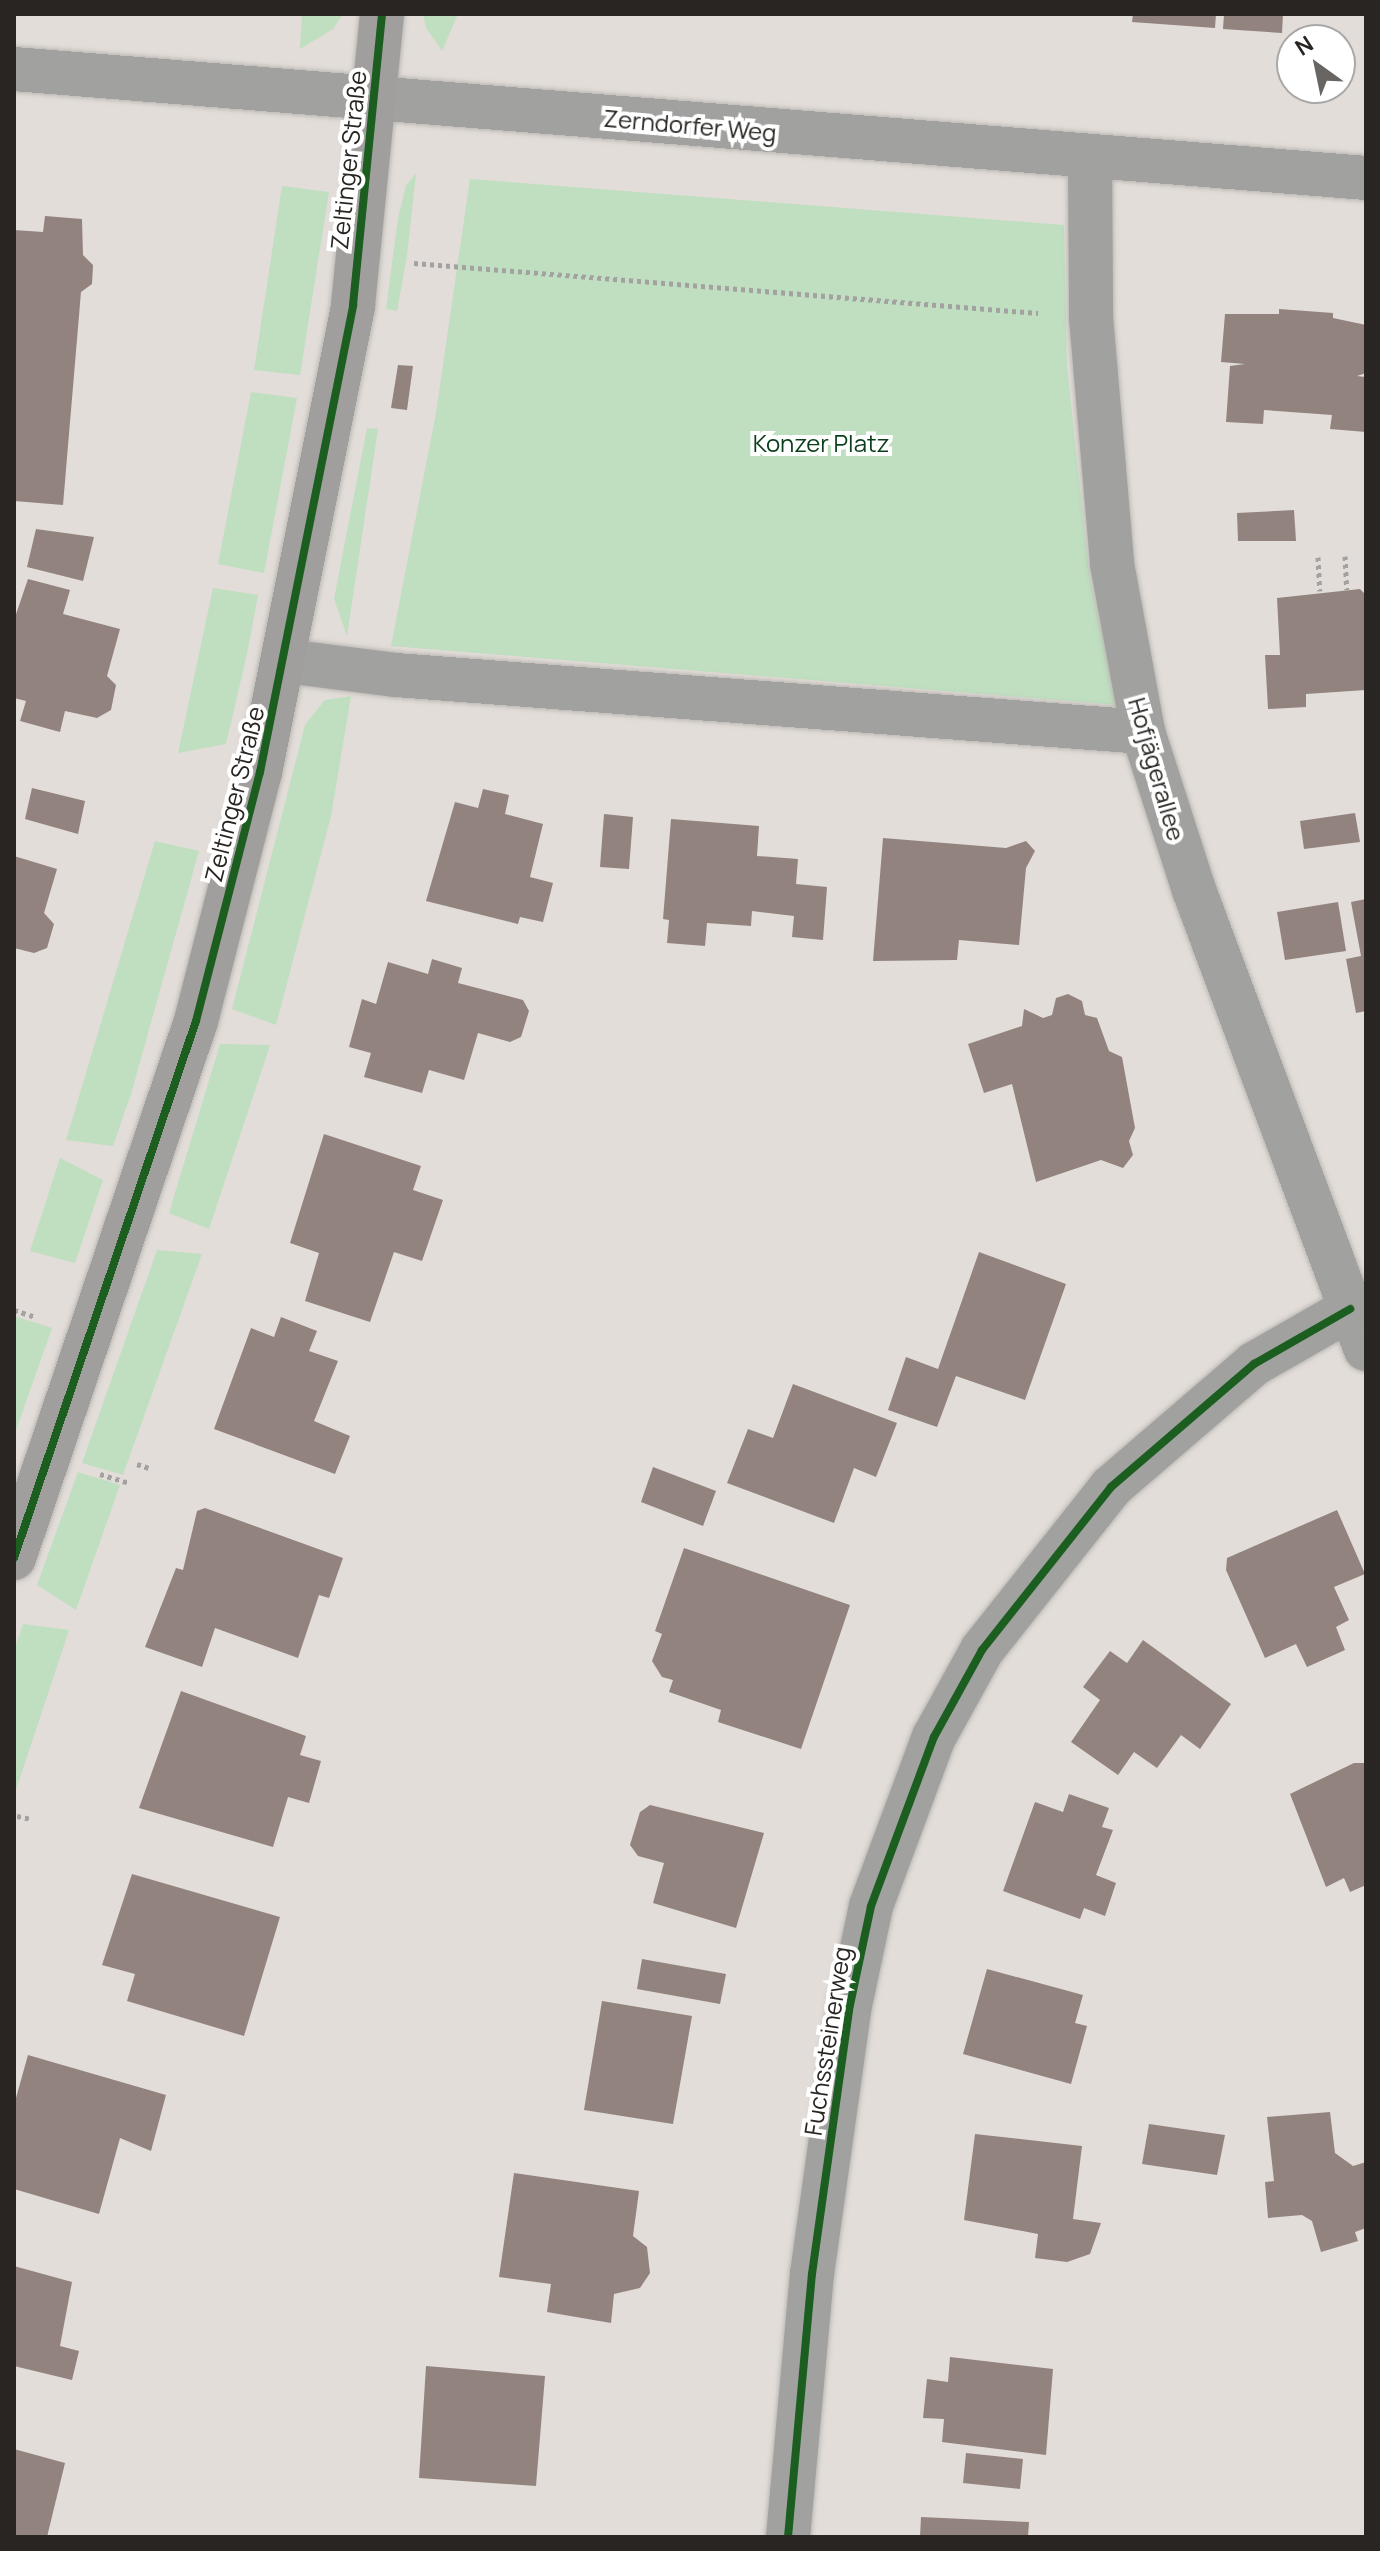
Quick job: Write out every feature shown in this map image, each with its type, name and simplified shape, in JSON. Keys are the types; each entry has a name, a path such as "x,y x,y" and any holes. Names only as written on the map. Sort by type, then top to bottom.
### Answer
{"street":[{"name":"Zeltinger Straße","path":"14,1558 196,1021 286,661 353,305 376,100 382,14"},
{"name":"Zerndorfer Weg","path":"14,69 1366,178"},
{"name":"Hofjägerallee","path":"1090,158 1091,317 1112,564 1143,732 1194,890 1366,1349"},
{"path":"286,661 396,675 1143,732"},
{"name":"Fuchssteinerweg","path":"788,2537 812,2274 850,2005 871,1906 934,1737 982,1650 1111,1487 1254,1364 1350,1309"}],"path":[{"path":"413,262 1046,314"},
{"path":"1345,556 1347,590"},
{"path":"1318,557 1320,591"},
{"path":"137,1464 149,1468"},
{"path":"17,1816 31,1819"}],"green space":[{"path":"302,14 343,14 333,29 300,49"},
{"path":"423,14 458,14 442,51 426,28"},
{"path":"416,173 407,256 397,311 386,309 398,218 406,186"},
{"name":"Konzer Platz","path":"470,179 1064,225 1067,367 1089,572 1118,705 391,646 436,413"},
{"path":"282,186 329,192 300,375 254,370"},
{"path":"251,392 297,398 264,573 218,564"},
{"path":"367,428 378,429 347,636 334,599"},
{"path":"213,588 258,595 247,654 226,744 178,753"},
{"path":"351,696 331,816 276,1025 232,1009 305,725 325,700"},
{"path":"155,841 199,851 131,1094 113,1146 66,1140"},
{"path":"220,1044 270,1045 209,1229 169,1213"},
{"path":"60,1158 103,1180 75,1263 30,1251"},
{"path":"157,1250 202,1254 123,1475 82,1463"},
{"path":"14,1316 52,1328 14,1436"},
{"path":"78,1472 120,1485 76,1610 37,1585"},
{"path":"23,1624 69,1630 14,1796 14,1651"}],"building":[{"path":"1133,14 1216,14 1215,28 1132,22"},
{"path":"1224,14 1283,14 1282,24 1276,24 1276,33 1223,29"},
{"path":"45,216 82,219 83,255 93,265 92,284 81,292 63,505 14,501 14,230 43,232"},
{"path":"1279,309 1333,313 1333,318 1366,325 1366,373 1357,376 1366,377 1366,432 1330,429 1332,415 1264,410 1263,424 1226,422 1230,366 1245,364 1221,362 1225,314 1279,314"},
{"path":"398,365 413,366 407,410 391,408"},
{"path":"1294,510 1296,541 1238,541 1237,513"},
{"path":"36,529 94,537 83,581 27,567"},
{"path":"28,579 70,590 63,614 120,629 107,676 116,685 111,710 97,718 65,711 60,732 20,721 26,701 14,698 14,620"},
{"path":"1360,589 1366,595 1366,690 1306,694 1306,707 1268,709 1265,655 1280,655 1277,598"},
{"path":"32,788 85,801 78,834 25,819"},
{"path":"483,789 509,795 505,814 543,824 530,877 553,883 543,922 520,917 518,924 426,901 455,802 478,808"},
{"path":"1355,813 1360,842 1304,849 1300,821"},
{"path":"604,814 633,817 629,869 600,867"},
{"path":"671,819 759,826 757,856 798,859 796,884 827,887 823,940 792,937 794,916 752,911 751,926 707,923 705,946 667,943 669,920 663,919"},
{"path":"883,838 1006,848 1026,841 1035,851 1026,868 1019,945 959,940 957,960 873,961"},
{"path":"14,856 57,869 44,913 54,924 47,948 34,953 14,948"},
{"path":"1366,899 1366,1011 1356,1013 1346,959 1361,956 1351,902"},
{"path":"1338,902 1346,951 1285,960 1277,912"},
{"path":"432,959 462,968 458,983 523,1000 529,1011 521,1037 510,1042 478,1033 464,1080 429,1070 422,1093 364,1077 371,1053 349,1047 362,999 376,1004 388,962 428,974"},
{"path":"1068,994 1082,1001 1085,1015 1097,1018 1109,1051 1122,1057 1135,1128 1129,1141 1133,1155 1123,1168 1101,1160 1036,1182 1012,1084 984,1093 968,1044 1022,1026 1024,1009 1043,1018 1052,1015 1056,998"},
{"path":"324,1134 421,1166 413,1190 443,1200 422,1261 394,1252 370,1322 305,1301 319,1253 290,1243"},
{"path":"979,1252 1066,1284 1025,1400 956,1376 937,1427 888,1410 906,1357 938,1369"},
{"path":"281,1317 317,1331 309,1351 338,1361 314,1421 350,1436 335,1474 214,1429 251,1328 274,1337"},
{"path":"793,1384 897,1423 876,1477 854,1468 834,1523 727,1483 748,1429 773,1438"},
{"path":"653,1467 716,1491 703,1526 641,1502"},
{"path":"205,1508 343,1558 329,1598 319,1595 298,1658 215,1628 202,1667 145,1647 176,1568 183,1570 197,1511"},
{"path":"1337,1510 1365,1574 1334,1587 1349,1620 1336,1627 1345,1650 1307,1667 1296,1644 1265,1658 1226,1570 1227,1558"},
{"path":"684,1548 850,1605 801,1749 718,1722 721,1710 669,1692 673,1680 662,1677 652,1661 662,1634 655,1631"},
{"path":"1143,1640 1231,1704 1200,1749 1181,1735 1157,1768 1134,1752 1118,1775 1071,1742 1100,1700 1083,1687 1110,1651 1127,1663"},
{"path":"181,1691 306,1736 300,1755 321,1761 309,1803 288,1797 273,1847 139,1808"},
{"path":"1354,1763 1366,1763 1366,1885 1350,1892 1344,1878 1326,1887 1290,1794"},
{"path":"1069,1794 1109,1808 1102,1827 1113,1830 1096,1875 1116,1883 1105,1916 1084,1908 1080,1919 1003,1891 1035,1802 1063,1812"},
{"path":"650,1805 764,1833 736,1928 653,1903 664,1863 638,1856 630,1845 640,1812"},
{"path":"132,1874 280,1917 244,2036 127,2001 135,1974 102,1965"},
{"path":"642,1959 726,1974 720,2004 637,1989"},
{"path":"987,1969 1083,1995 1075,2023 1087,2026 1071,2084 963,2054"},
{"path":"602,2001 692,2016 673,2124 584,2110"},
{"path":"28,2055 166,2095 151,2151 120,2138 99,2214 14,2189 14,2105"},
{"path":"1330,2112 1335,2153 1353,2166 1366,2162 1366,2228 1355,2232 1358,2241 1321,2252 1312,2221 1302,2215 1268,2218 1265,2182 1274,2181 1267,2117"},
{"path":"1149,2124 1225,2135 1217,2175 1142,2164"},
{"path":"975,2134 1082,2146 1073,2219 1101,2223 1090,2254 1067,2262 1035,2258 1038,2234 964,2220"},
{"path":"514,2173 639,2191 633,2236 647,2247 650,2273 640,2288 614,2294 611,2323 547,2312 551,2284 499,2277"},
{"path":"14,2266 72,2282 60,2346 79,2351 72,2380 14,2366"},
{"path":"950,2357 1053,2369 1046,2455 942,2442 944,2419 923,2418 927,2379 948,2382"},
{"path":"426,2366 545,2376 536,2486 419,2478"},
{"path":"14,2449 65,2463 47,2537 14,2537"},
{"path":"966,2453 1023,2459 1020,2489 963,2483"},
{"path":"921,2517 1029,2522 1028,2537 920,2537"}],"cycle path":[{"path":"14,1558 196,1021 260,772 353,305 382,14"},
{"path":"788,2537 812,2274 850,2005 871,1906 934,1737 982,1650 1111,1487 1254,1364 1350,1309"}]}
